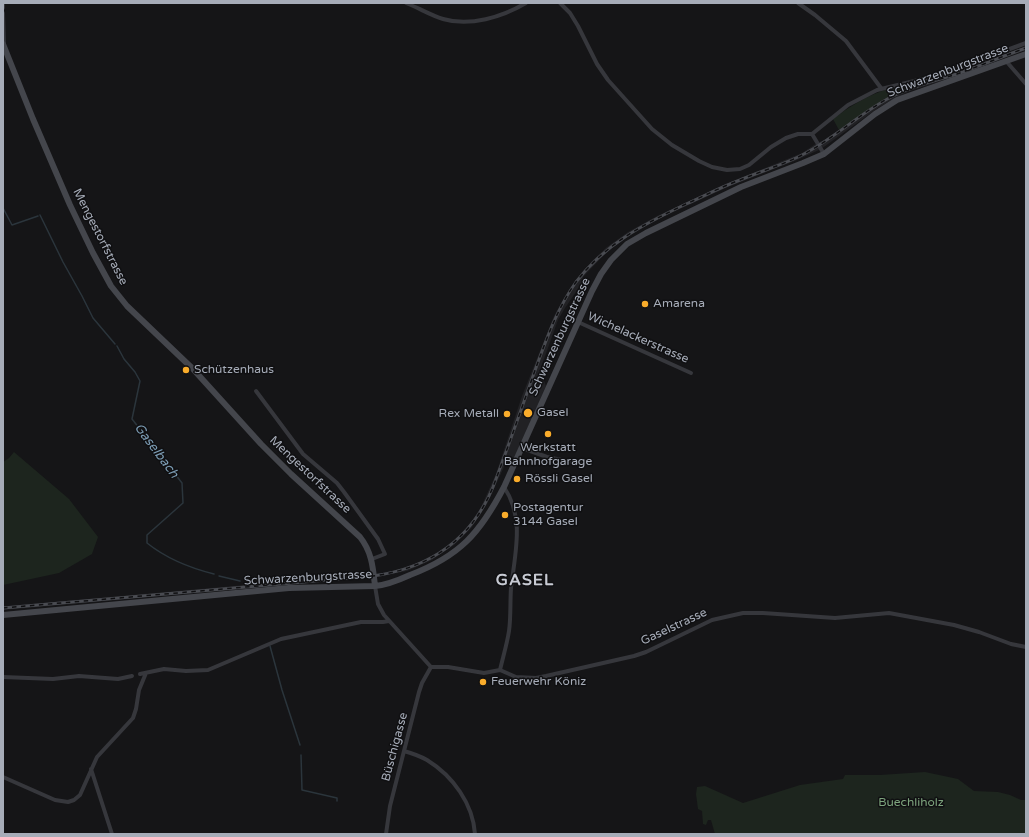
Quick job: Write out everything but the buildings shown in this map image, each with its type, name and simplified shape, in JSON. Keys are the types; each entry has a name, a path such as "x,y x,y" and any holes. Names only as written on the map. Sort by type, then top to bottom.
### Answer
{"main road":[{"name":"Mengestorfstrasse","path":"3,46 70,205 103,273 115,292 136,315 193,370 261,444 291,474 360,537 367,546 372,559 375,586"},
{"name":"Schwarzenburgstrasse","path":"3,615 289,588 375,586 388,583 420,571 439,562 464,544 482,524 504,486 592,291 603,270 616,254 651,230 741,186 824,154 875,114 893,102 1026,54"}],"street":[{"path":"3,3 3,8"},
{"path":"406,3 441,18 460,21 479,20 501,15 526,3"},
{"path":"560,3 573,17 597,64 615,89 647,125 659,136 699,161 720,169 730,170 740,169 749,165 778,142 798,134 812,134 848,105 881,88 939,75 1026,43"},
{"path":"798,3 816,15 846,41 881,88"},
{"path":"3,13 3,46"},
{"path":"1006,61 1026,84"},
{"path":"812,134 824,154"},
{"name":"Wichelackerstrasse","path":"578,322 691,373"},
{"path":"256,391 303,454 340,486 370,527 382,546 385,554 372,559"},
{"path":"522,448 547,457 581,464"},
{"path":"500,670 509,632 511,587 518,536 514,507 504,486"},
{"path":"375,586 379,606 389,620 431,667"},
{"name":"Gaselstrasse","path":"431,667 448,667 484,673 500,670 516,677 536,678 585,668 640,654 712,620 743,613 835,618 889,613 954,625 983,633 1011,644 1026,647"},
{"path":"140,674 164,670 208,670 281,639 361,622 383,622 389,620"},
{"name":"Büschigasse","path":"386,834 390,806 420,688 431,667"},
{"path":"3,777 50,799 68,802 74,800 80,795 97,757 132,718 136,709 139,690 146,673"},
{"path":"3,676 53,679 79,676 118,679 132,676"},
{"path":"404,751 427,760 452,782 469,807 474,823 475,834"},
{"path":"91,769 112,834"}],"shaded area":[{"path":"1026,46 1026,50 954,77 910,91 895,98 878,108 821,149 728,187 658,219 630,234 609,250 583,277 584,280 558,320 540,370 546,386 514,458 509,456 487,504 472,527 454,545 432,560 407,571 374,577 3,610 3,606 382,573 406,568 431,557 448,546 461,534 481,507 496,474 522,396 554,316 576,280 592,261 607,247 628,232 657,216 726,184 802,153 892,95 910,87 966,69"}],"green space":[{"path":"928,81 884,99 839,130 833,119 853,105 873,94 907,83"},
{"path":"14,452 69,499 98,537 92,554 59,573 3,585 3,462"},
{"name":"Buechliholz","path":"925,772 958,779 974,791 998,792 1021,800 1026,800 1026,834 715,834 711,820 708,820 706,825 703,824 702,811 698,809 696,794 697,787 705,786 743,803 800,785 843,779 845,775 880,775"}],"waterway":[{"name":"Gaselbach","path":"3,208 12,225 38,216"},
{"name":"Gaselbach","path":"40,215 93,318 115,344"},
{"name":"Gaselbach","path":"117,346 124,359 135,372 140,381 132,419 182,483 183,503 147,535 147,543 163,554 179,562 214,574"},
{"name":"Gaselbach","path":"219,576 240,581"},
{"name":"Gaselbach","path":"270,646 282,690 300,745"},
{"name":"Gaselbach","path":"301,755 302,790 337,798 337,801"}],"railway":[{"path":"3,608 373,576 394,572 413,566 430,558 446,548 460,536 473,522 484,506 493,487 542,351 557,315 576,282 587,269 612,246 640,227 670,212 726,186 810,151 867,111 899,93 957,74 1026,48"}],"place":[{"name":"Amarena","path":"645,304"},
{"name":"Schützenhaus","path":"186,370"},
{"name":"Gasel","path":"528,413"},
{"name":"Rex Metall","path":"507,414"},
{"name":"Werkstatt Bahnhofgarage","path":"548,434"},
{"name":"Rössli Gasel","path":"517,479"},
{"name":"Postagentur 3144 Gasel","path":"505,515"},
{"name":"Feuerwehr Köniz","path":"483,682"}],"district":[{"name":"GASEL","path":"525,581"}]}
